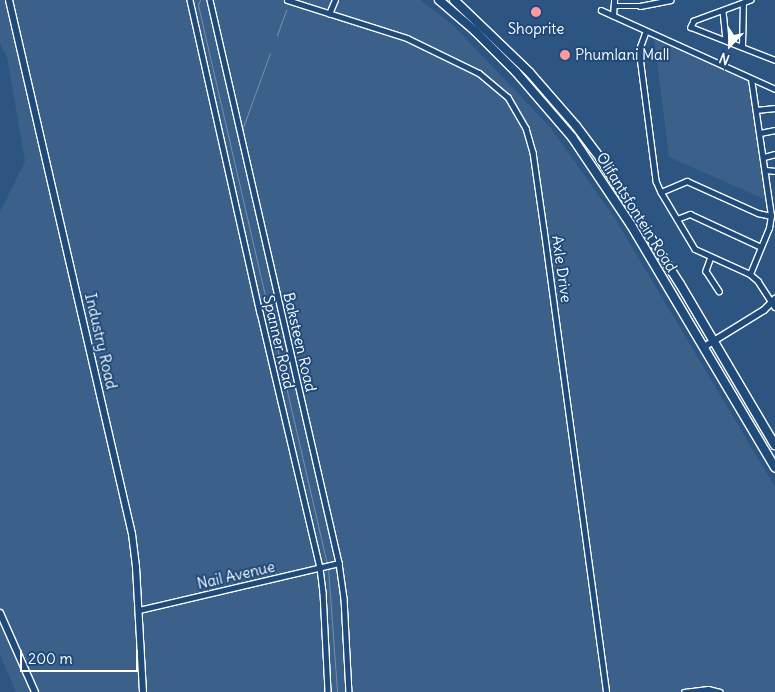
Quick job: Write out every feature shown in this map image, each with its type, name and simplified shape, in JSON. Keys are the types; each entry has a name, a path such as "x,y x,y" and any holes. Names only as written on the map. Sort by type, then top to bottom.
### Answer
{"main road":[{"name":"Olifantsfontein Road","path":"439,0 475,31 516,72 572,137 621,208 775,468"},
{"name":"Olifantsfontein Road","path":"454,0 506,48 576,126 615,180 775,445"}],"street":[{"name":"Industry Road","path":"9,0 132,534 139,610 143,692"},
{"name":"Spanner Road","path":"190,0 257,303 320,568 328,692"},
{"name":"Baksteen Road","path":"210,0 339,563 344,598 349,692"},
{"name":"Axle Drive","path":"287,0 408,38 479,72 508,98 526,128 533,152 607,692"},
{"path":"329,14 335,0"},
{"path":"613,16 614,3 640,6 670,0"},
{"path":"730,0 731,7"},
{"path":"751,0 692,22 691,27 694,30 726,40 775,60"},
{"path":"742,46 743,3"},
{"path":"601,10 775,89"},
{"path":"723,11 726,40"},
{"path":"646,32 641,46 640,57 656,181 661,192 692,245 711,257 750,274 758,281 774,303 704,347"},
{"path":"750,274 771,216 766,170 751,79"},
{"path":"756,110 775,108"},
{"path":"760,133 775,130"},
{"path":"764,157 775,154"},
{"path":"766,170 775,171"},
{"path":"661,192 687,182 758,213 771,216"},
{"path":"769,194 775,194"},
{"path":"677,219 690,214 761,247"},
{"path":"711,257 706,271 719,291"},
{"name":"Nail Avenue","path":"139,610 339,563"},
{"path":"0,613 35,692"},
{"path":"684,692 708,689 720,692"}],"shaded area":[{"path":"0,0 420,0 454,26 550,127 614,217 775,487 775,692 16,692 0,655 0,212 25,161 7,57 0,43"},
{"path":"654,39 748,81 766,200 669,157"}],"waterway":[{"path":"200,0 198,5 327,564"},
{"path":"277,35 286,10"},
{"path":"242,130 270,53"},
{"path":"328,568 337,692"}],"place":[{"name":"Shoprite","path":"536,12"},
{"name":"Phumlani Mall","path":"565,55"}]}
